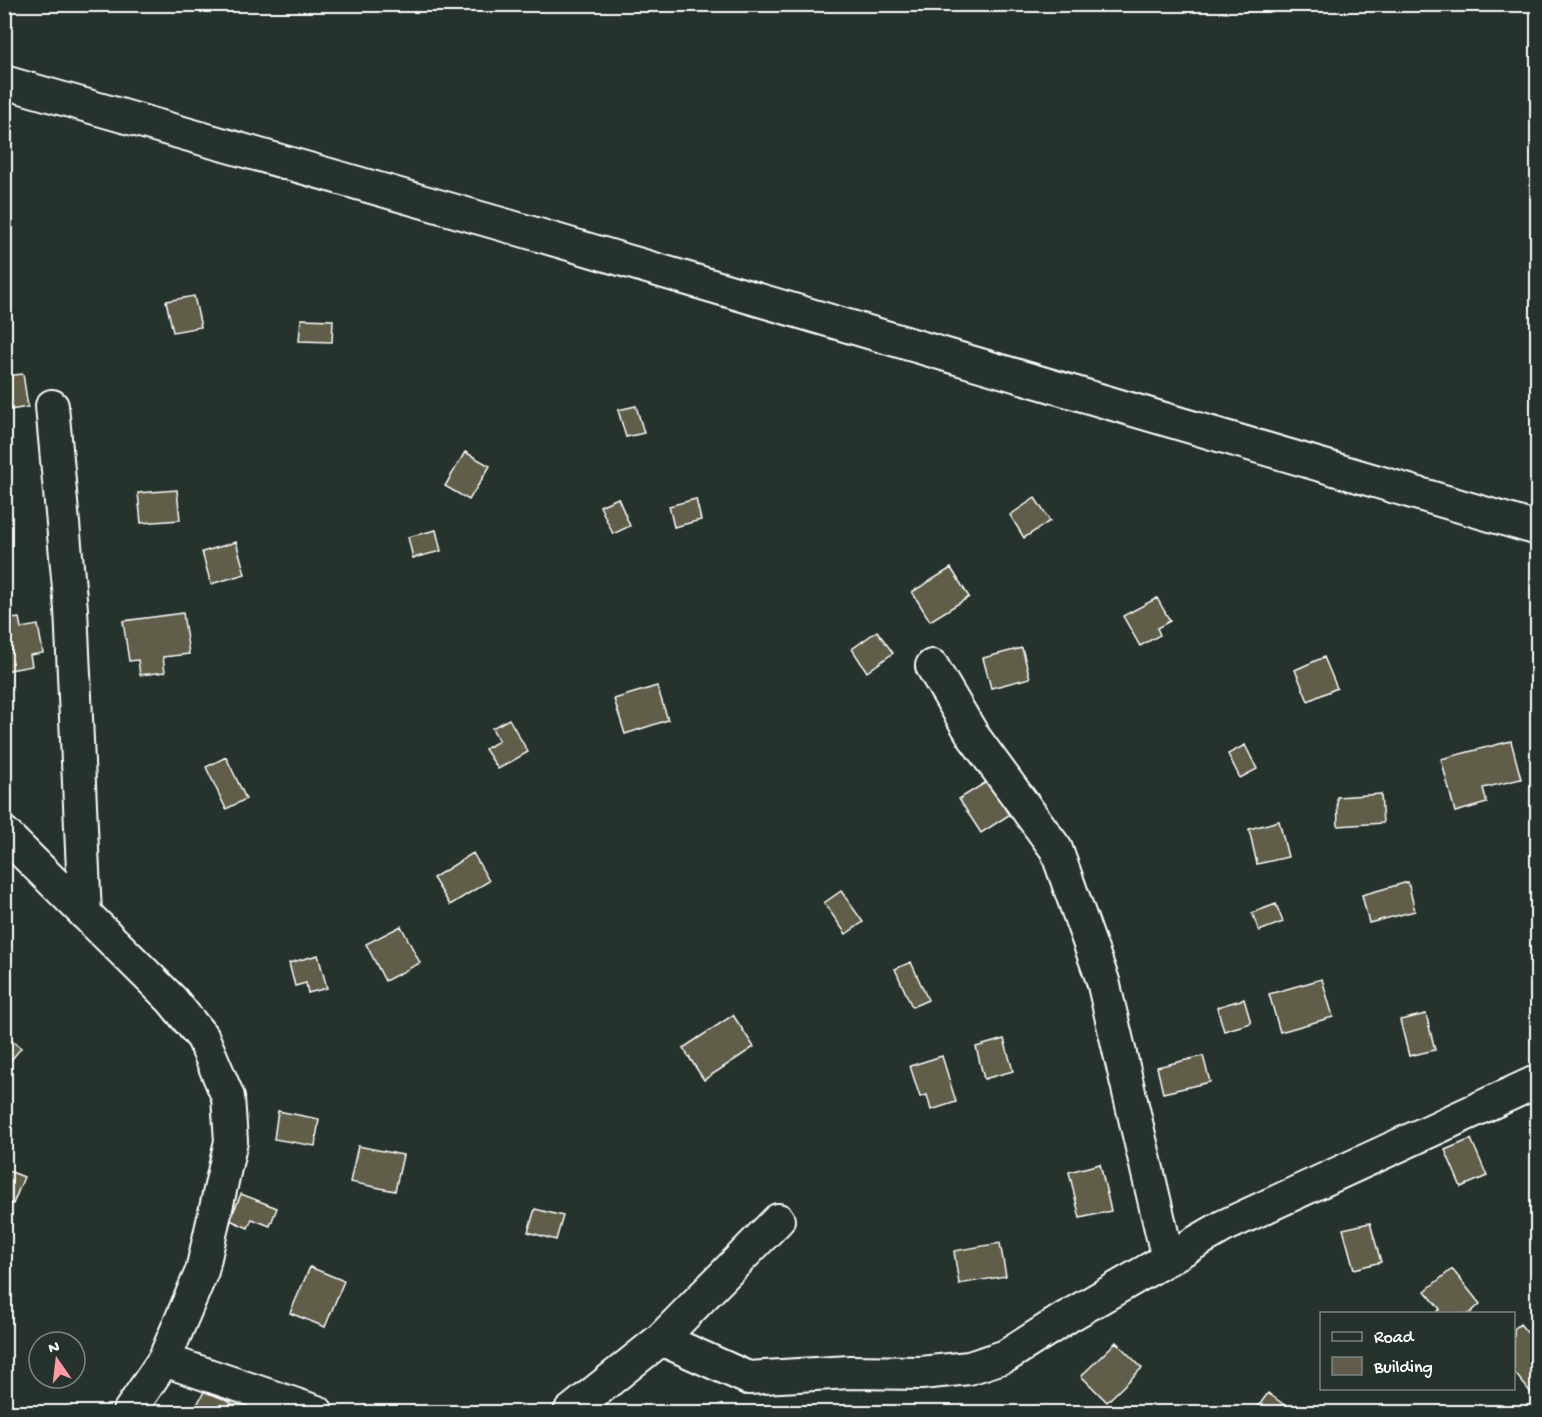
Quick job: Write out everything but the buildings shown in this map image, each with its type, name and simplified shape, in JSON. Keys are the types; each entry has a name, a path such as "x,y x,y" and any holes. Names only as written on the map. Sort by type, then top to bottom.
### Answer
{"street":[{"path":"4,82 520,230 1538,529"},
{"path":"52,406 72,620 85,914"},
{"path":"932,666 974,737 1056,849 1103,981 1168,1259"},
{"path":"4,833 171,1000 203,1038 228,1097 231,1141 202,1271 165,1360 129,1413"},
{"path":"661,1339 748,1378 850,1372 921,1373 969,1368 1006,1356 1067,1317 1224,1226 1538,1082"},
{"path":"570,1413 661,1339 778,1220"},
{"path":"165,1360 317,1413"}]}
